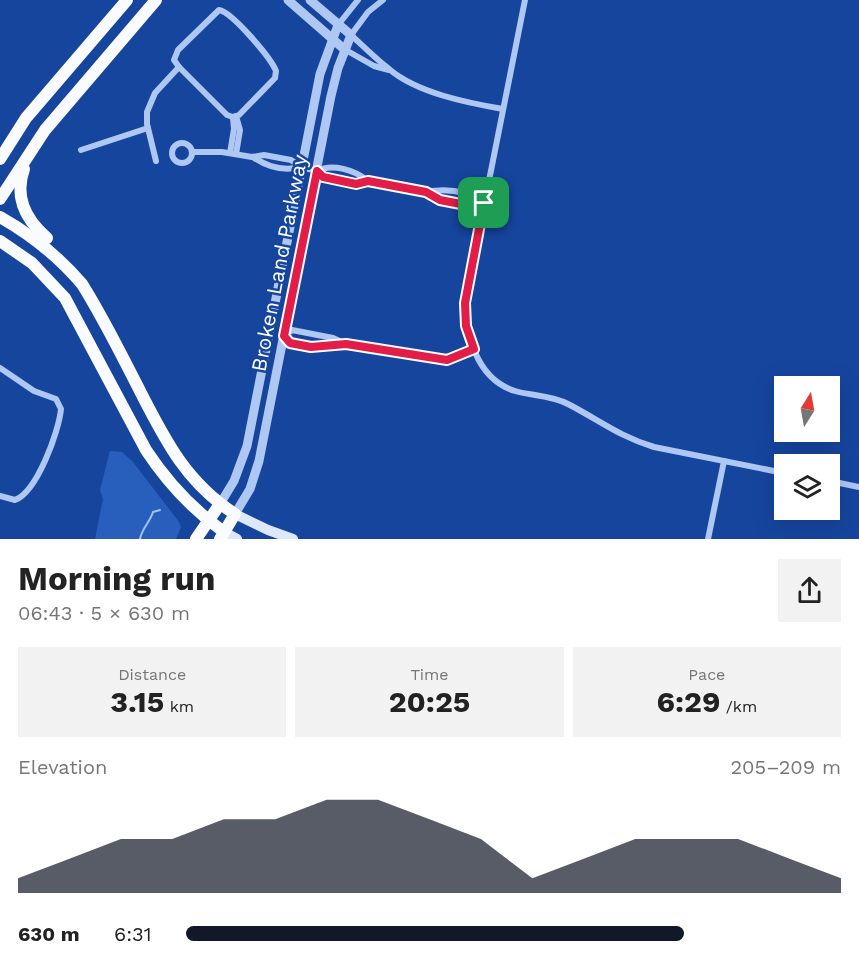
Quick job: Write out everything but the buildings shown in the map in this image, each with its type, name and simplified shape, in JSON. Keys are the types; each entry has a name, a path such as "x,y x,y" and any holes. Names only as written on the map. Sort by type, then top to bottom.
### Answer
{"main road":[{"path":"0,159 41,100 127,0"},
{"path":"0,200 31,150 71,98 156,0"},
{"path":"0,153 10,143"},
{"path":"31,150 20,186 24,211 37,230 68,261 175,456 189,474 220,504 235,514 292,539"},
{"path":"0,217 46,247 66,264 82,284"},
{"path":"0,242 14,250 49,278 65,298 89,339 146,450 174,488 222,535 237,539"},
{"path":"0,247 14,250"},
{"name":"Broken Land Parkway","path":"196,539 220,504"},
{"name":"Broken Land Parkway","path":"222,535 235,514"}],"street":[{"path":"288,0 344,49 374,66 389,70 427,90 454,99 503,109"},
{"path":"310,0 389,70"},
{"name":"Broken Land Parkway","path":"220,504 234,481 247,446 320,74 338,25 358,0"},
{"name":"Broken Land Parkway","path":"235,514 250,489 259,461 331,96 344,49 368,12 382,0"},
{"path":"525,0 465,303 466,326 484,370 498,384 513,390 557,399 618,434 635,441 774,471"},
{"path":"234,117 239,115 275,78 276,71 226,12 219,10 215,11 178,50 174,60 179,68 227,114 234,117 243,134 235,154"},
{"path":"156,161 148,128 147,112 151,99 179,68"},
{"path":"234,117 235,154"},
{"path":"81,150 148,128"},
{"path":"192,152 235,154 252,157 263,164 289,170 301,167 317,171 323,177 345,182 356,184 368,181 426,192 440,200 471,206 484,203"},
{"path":"317,171 325,166 358,173 368,181"},
{"path":"426,192 442,189 474,195 484,203"},
{"path":"346,344 333,338 292,330 284,336 290,343 311,347 346,344 447,360 474,349"},
{"path":"0,368 34,391 56,399 61,409 50,453 26,493 15,501 0,496"},
{"path":"710,538 724,461"},
{"path":"840,483 859,487"}],"shaded area":[{"path":"110,451 122,452 133,462 179,522 181,527 176,539 95,539 103,499 100,490"}],"waterway":[{"path":"140,539 153,512 160,510"}],"route":[{"path":"317,171 323,177 356,184 368,181 426,192 440,200 471,206 484,203 465,303 466,326 474,349 447,360 435,360 346,344 311,347 290,343 284,336 317,171"}]}
